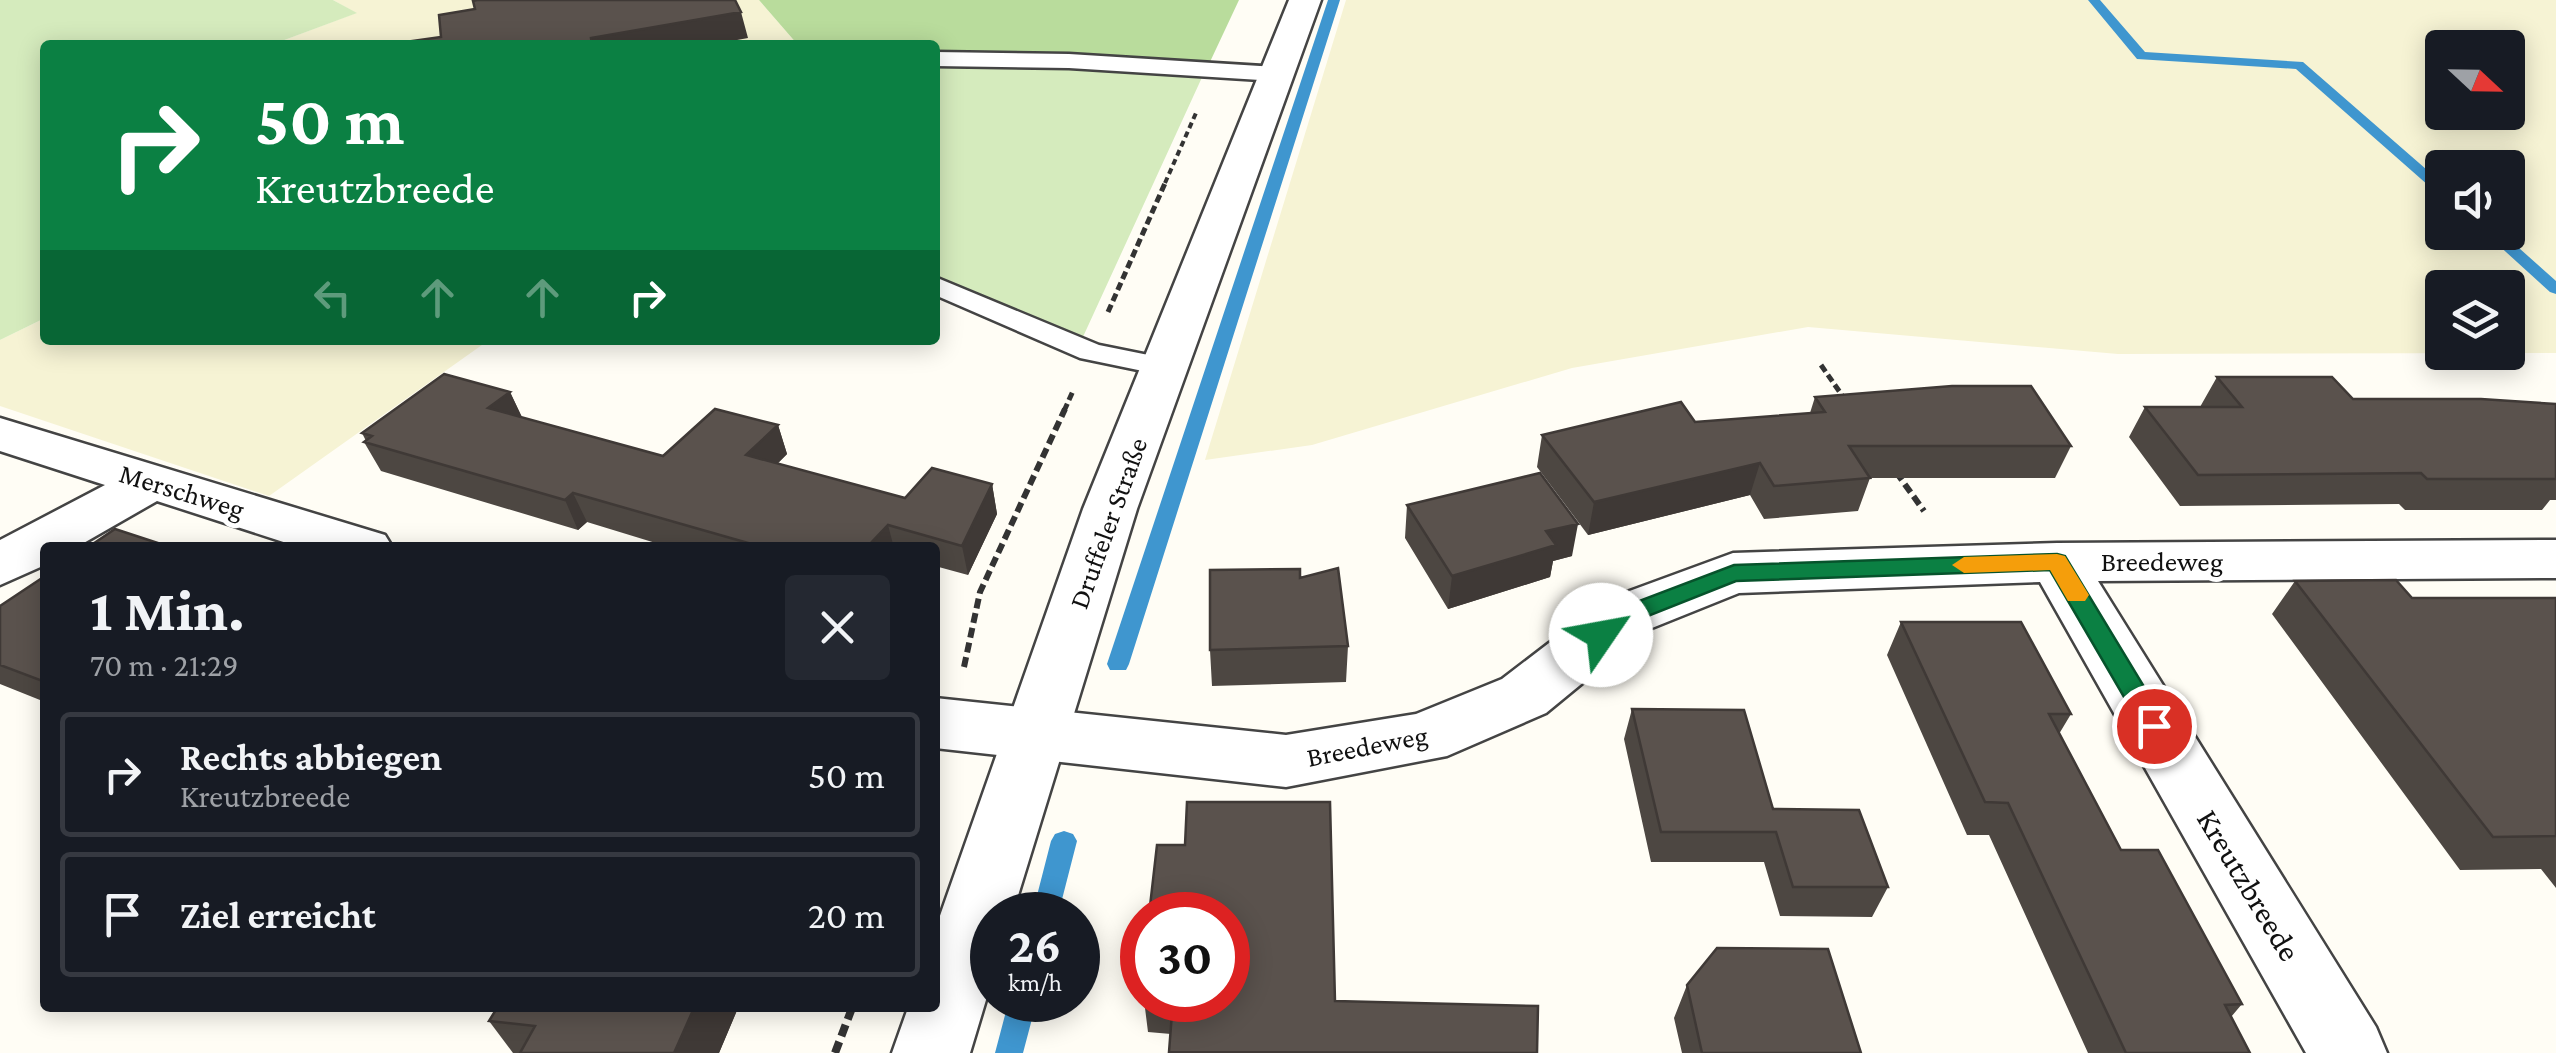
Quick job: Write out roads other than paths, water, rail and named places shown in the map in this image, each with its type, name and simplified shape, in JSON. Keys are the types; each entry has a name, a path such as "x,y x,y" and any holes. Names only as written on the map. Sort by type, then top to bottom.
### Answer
{"street":[{"name":"Druffeler Straße","path":"931,1053 1110,509 1305,0"},
{"name":"Merschweg","path":"0,434 346,542"},
{"path":"42,542 153,482"},
{"path":"0,565 40,543"},
{"name":"Breedeweg","path":"1036,737 1286,761 1424,738 1524,696 1626,615 1734,573 2057,562 2556,560"},
{"name":"Kreutzbreede","path":"2057,562 2348,1053"},
{"path":"940,724 1036,737"}],"lane":[{"path":"940,59 1087,62 1278,74"},
{"path":"940,287 1091,352 1167,367"}],"waterway":[{"path":"1118,664 1334,0"},
{"path":"2094,0 2141,56 2299,65 2425,175"},
{"path":"2512,250 2556,289"},
{"path":"1051,892 1064,841"},
{"path":"1009,1053 1017,1022"}]}
